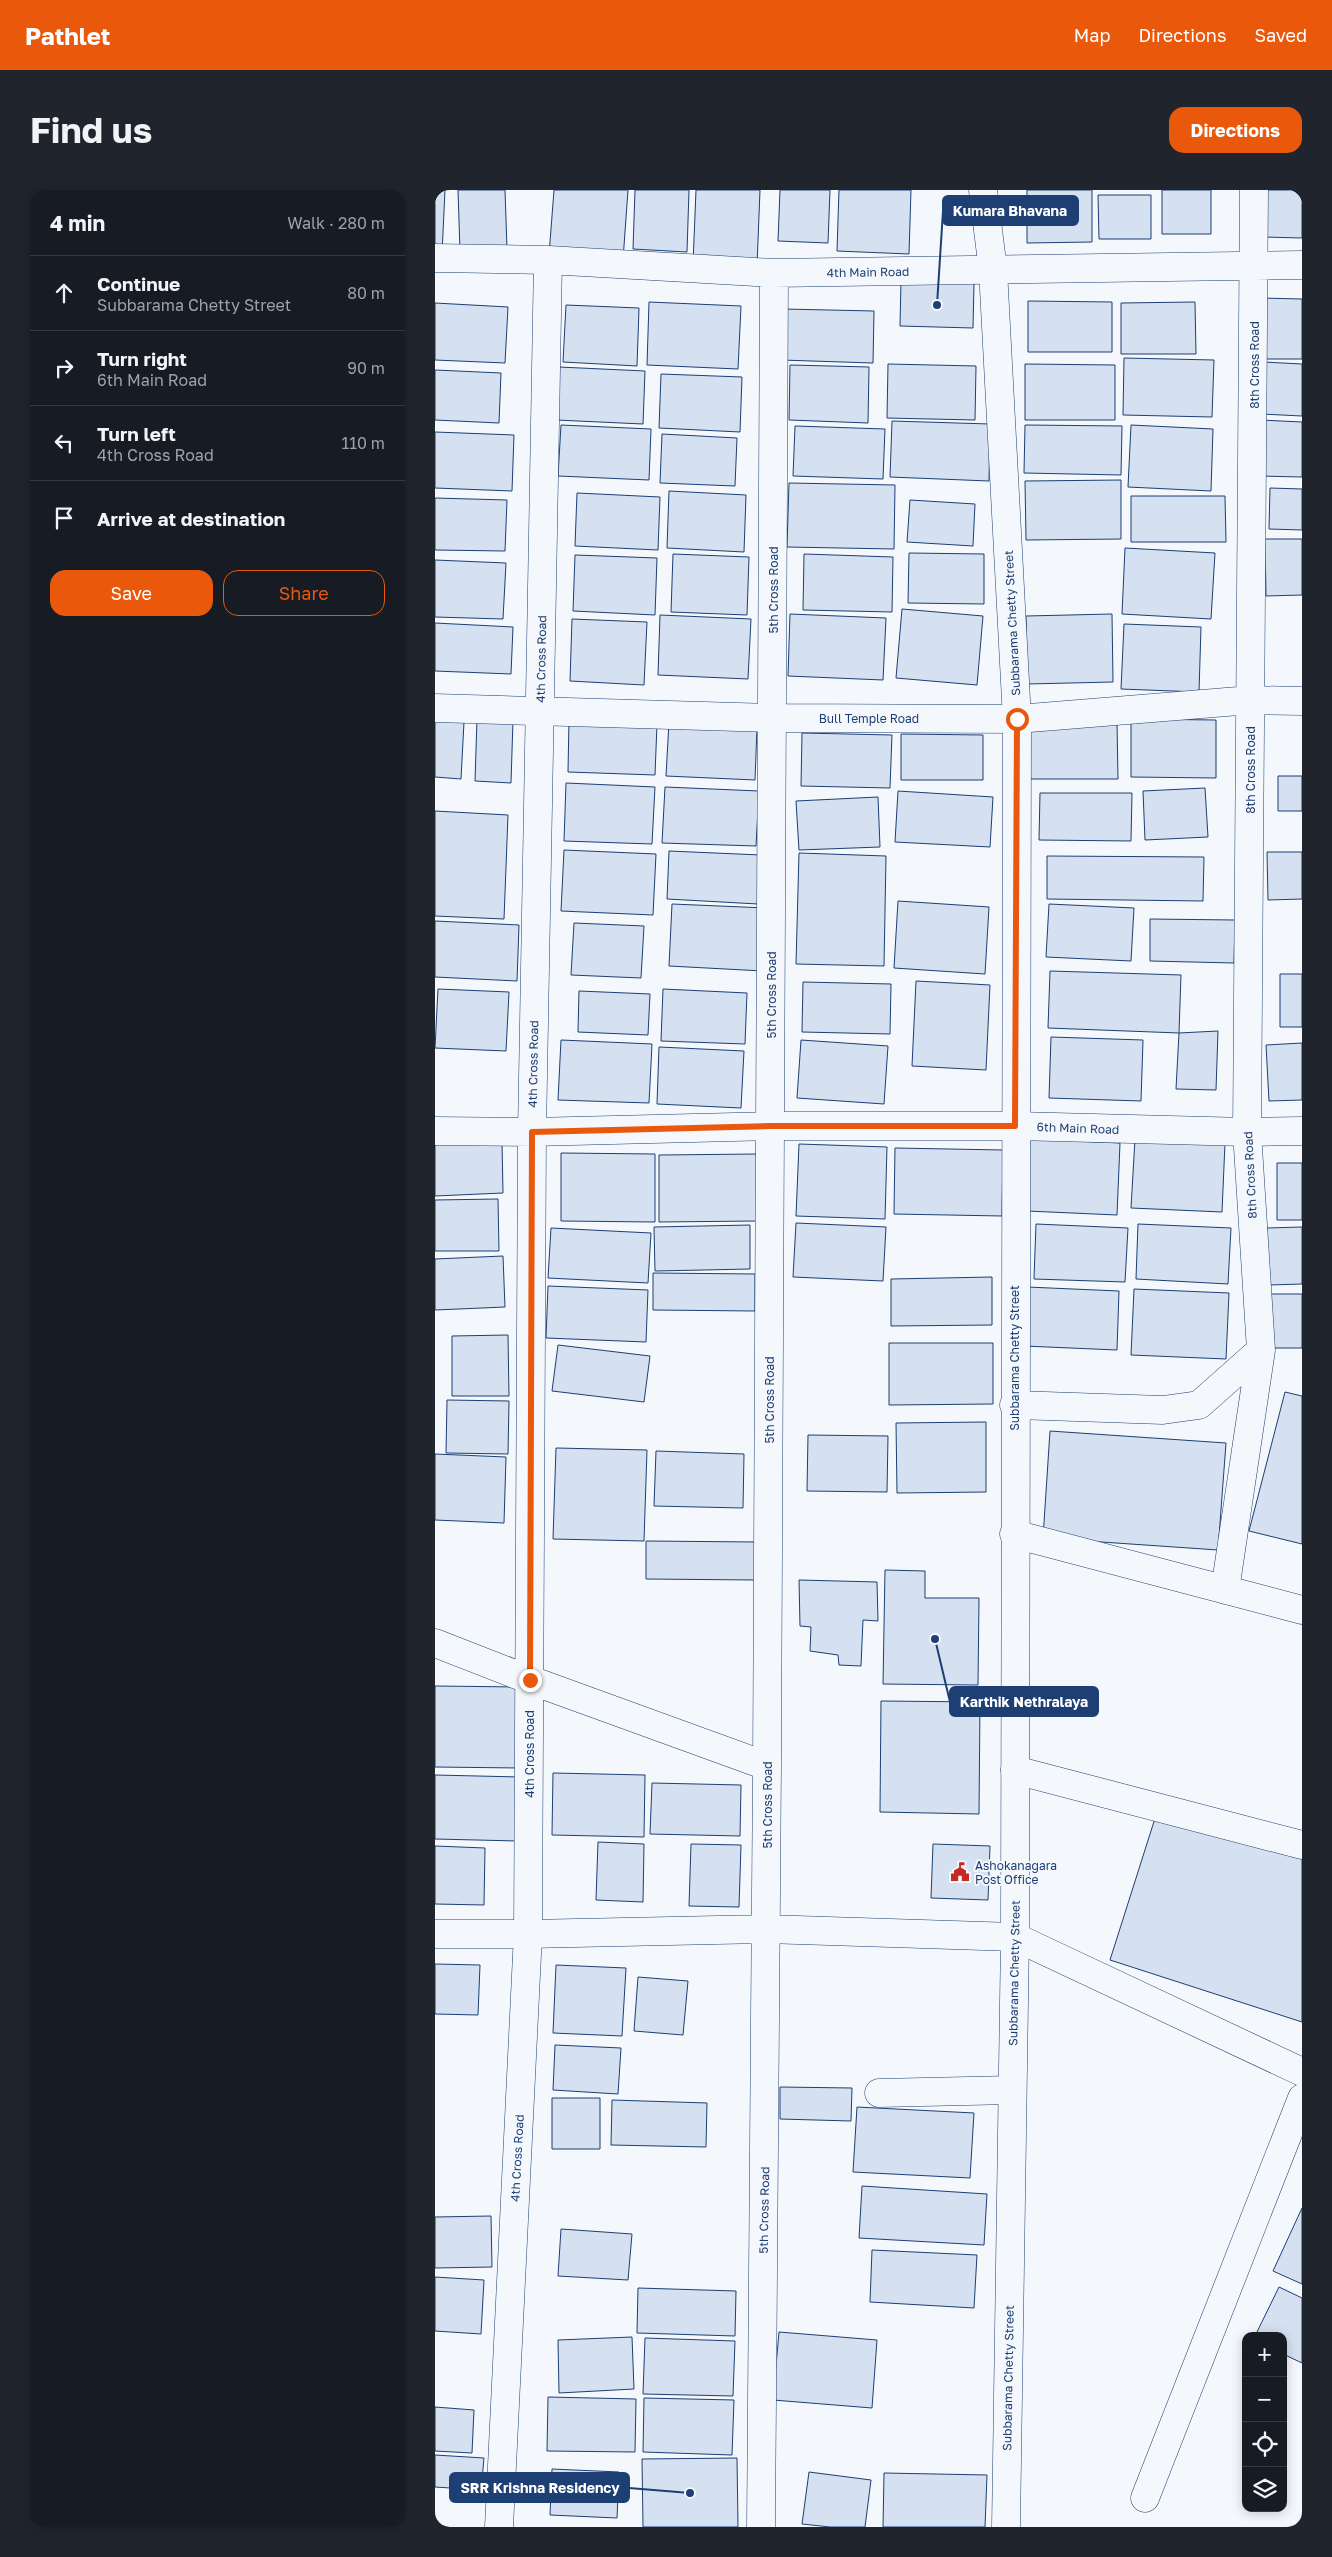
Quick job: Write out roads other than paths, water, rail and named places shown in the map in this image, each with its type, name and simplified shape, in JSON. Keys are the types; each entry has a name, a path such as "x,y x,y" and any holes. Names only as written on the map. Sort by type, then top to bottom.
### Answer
{"street":[{"name":"Subbarama Chetty Street","path":"983,190 993,270 1017,719 1014,1404 1015,1937 1006,2527"},
{"name":"8th Cross Road","path":"1225,1590 1261,1350 1247,1132 1255,264 1254,190"},
{"name":"4th Main Road","path":"435,258 548,260 774,273 1255,264 1302,265"},
{"name":"4th Cross Road","path":"499,2527 528,1934 532,1132 548,260"},
{"name":"5th Cross Road","path":"761,2527 771,1126 774,273"},
{"name":"Bull Temple Road","path":"435,708 773,718 1017,719 1251,700 1302,701"},
{"name":"6th Main Road","path":"435,1131 532,1132 771,1126 1015,1126 1247,1132 1302,1131"},
{"path":"1014,1404 1163,1410 1199,1405 1261,1350"},
{"path":"1014,1534 1302,1610"},
{"path":"435,1643 530,1680 767,1766"},
{"path":"1015,1770 1302,1845"},
{"path":"435,1934 766,1929 1015,1937 1302,2072"},
{"path":"879,2093 1012,2090"},
{"path":"1145,2498 1302,2098"}],"place":[{"name":"Kumara Bhavana","path":"937,305"},
{"name":"Karthik Nethralaya","path":"935,1639"},
{"name":"Ashokanagara Post Office","path":"960,1872"},
{"name":"SRR Krishna Residency","path":"690,2493"}]}
